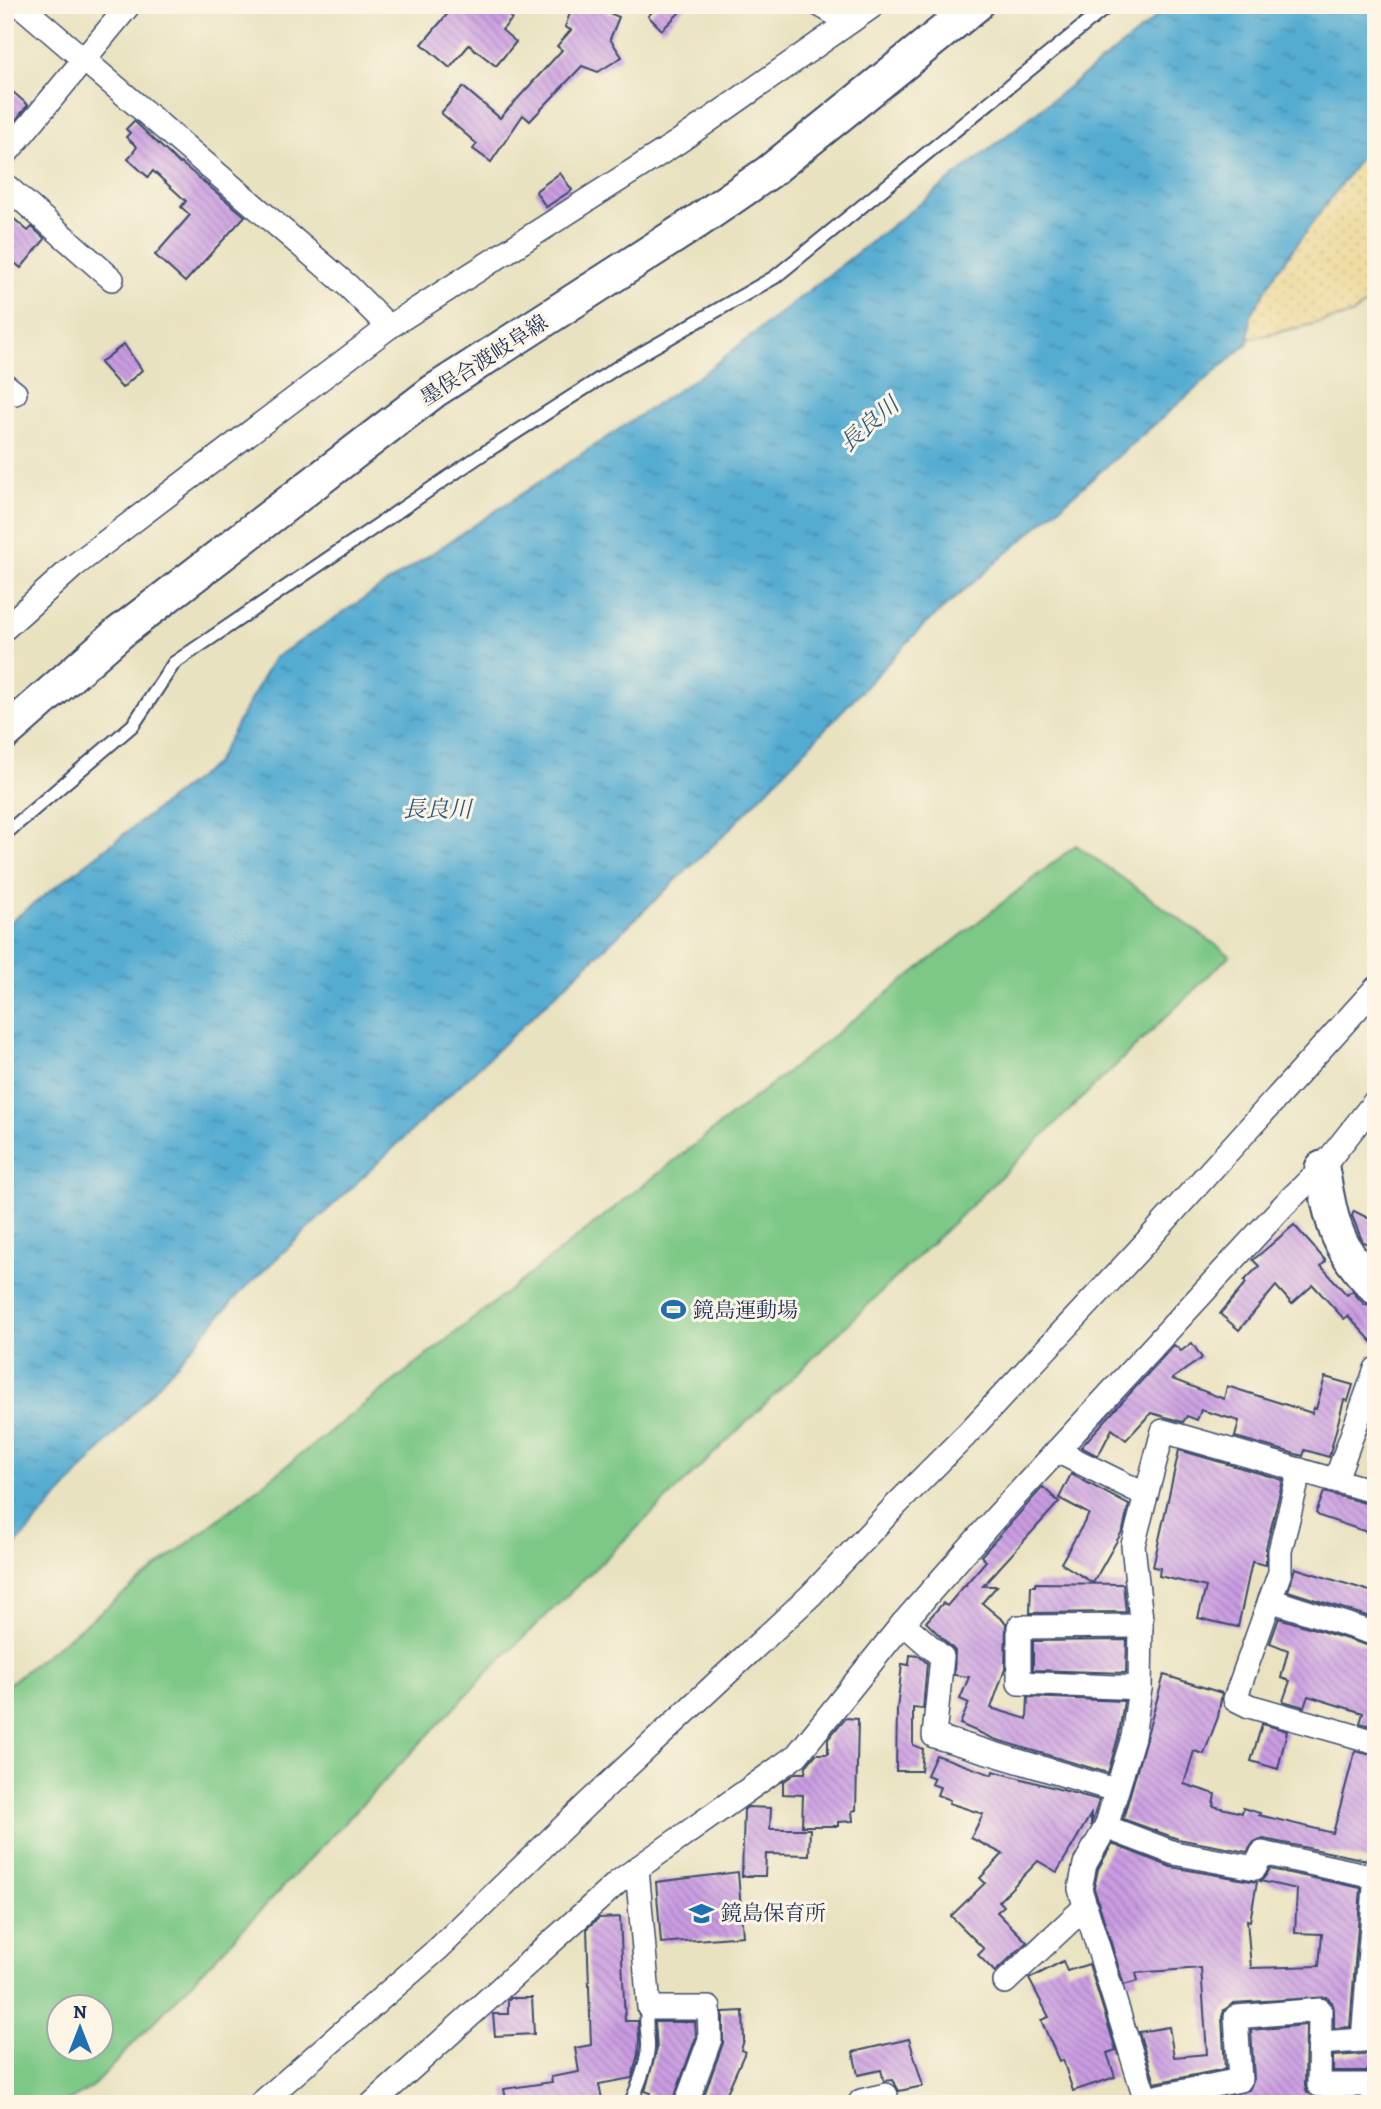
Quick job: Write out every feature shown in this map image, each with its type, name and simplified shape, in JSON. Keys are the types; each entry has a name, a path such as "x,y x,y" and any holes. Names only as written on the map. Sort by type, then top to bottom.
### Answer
{"main road":[{"name":"墨俣合渡岐阜線","path":"5,733 119,633 434,391 698,221 769,172 976,5"},
{"path":"1322,1168 1330,1211 1340,1244 1355,1267 1376,1288"}],"street":[{"path":"20,5 347,285 389,327"},
{"path":"5,155 129,5"},
{"path":"820,5 849,22"},
{"path":"5,628 74,566 389,327 678,142 874,5"},
{"path":"5,185 112,279"},
{"path":"260,2104 439,1948 587,1804 811,1595 1136,1254 1376,988"},
{"path":"372,2104 618,1882 797,1755 903,1623 1057,1451 1284,1205 1322,1168 1376,1100"},
{"path":"1336,1479 1376,1369"},
{"path":"1373,2104 1374,2085 1319,2085 1320,2010 1236,2017 1240,2080 1147,2101 1080,1889 1085,1864 1106,1826 1133,1737 1140,1688 1141,1626 1133,1545 1163,1431 1376,1492"},
{"path":"1057,1451 1146,1495"},
{"path":"1300,1470 1280,1551 1280,1572 1235,1699 1249,1706 1376,1742"},
{"path":"1270,1600 1376,1634"},
{"path":"903,1623 942,1657 934,1736 1115,1790"},
{"path":"1140,1688 1019,1684 1019,1627 1141,1626"},
{"path":"1106,1826 1174,1853 1255,1868 1262,1853 1375,1876 1369,2040 1319,2043"},
{"path":"636,1868 649,2008 709,2008 710,2039 686,2104"},
{"path":"1004,1982 1085,1907"},
{"path":"859,2104 861,2101 886,2095"}],"lane":[{"path":"5,834 133,725 174,663 484,453 607,374 775,277 1110,5"},
{"path":"630,2104 642,2075 648,2049 646,2013 649,2008"}],"sand":[{"path":"1376,108 1376,297 1351,315 1245,340 1248,302"}],"green space":[{"name":"鏡島運動場","path":"1076,845 1230,955 494,1666 116,2062 116,1994 46,1994 46,2064 114,2064 92,2087 64,2104 5,2104 5,1687"}],"water":[{"name":"長良川","path":"1168,5 1376,5 1376,137 1277,271 1251,315 1248,343 922,627 725,834 238,1295 5,1557 5,926 215,764 273,659 705,372 1145,27"}],"building":[{"path":"455,5 497,5 512,19 502,30 516,42 496,66 469,45 450,68 422,44"},
{"path":"573,5 604,5 602,10 619,17 610,39 622,57 598,72 582,66 530,121 523,115 491,162 473,149 477,144 441,113 463,87 500,118 562,50 557,46 571,30 565,27"},
{"path":"659,5 687,5 662,30 648,16"},
{"path":"5,85 28,105 15,121 5,113"},
{"path":"134,121 180,164 245,216 185,282 155,255 190,215 181,207 186,201 153,171 148,177 128,159 137,147 126,137 130,133 126,129"},
{"path":"560,173 572,190 546,207 536,192"},
{"path":"5,211 28,231 32,227 45,239 21,268 5,255"},
{"path":"124,344 142,370 122,388 100,363"},
{"path":"1354,1211 1376,1222 1376,1248 1363,1242 1352,1216"},
{"path":"1294,1225 1326,1261 1321,1266 1347,1295 1352,1291 1365,1305 1376,1307 1376,1346 1348,1316 1344,1319 1313,1285 1292,1304 1276,1286 1239,1330 1220,1314 1246,1283 1244,1281 1259,1266 1253,1260"},
{"path":"1192,1343 1202,1358 1172,1379 1224,1399 1227,1386 1312,1413 1314,1408 1316,1409 1325,1377 1353,1385 1348,1401 1344,1400 1329,1457 1305,1450 1303,1456 1235,1437 1239,1421 1201,1410 1197,1420 1187,1416 1183,1422 1151,1413 1126,1440 1112,1429 1098,1456 1081,1447 1174,1345 1181,1351"},
{"path":"1179,1450 1283,1480 1266,1548 1266,1565 1252,1562 1238,1627 1198,1618 1206,1587 1159,1576 1160,1568 1153,1567"},
{"path":"1071,1474 1129,1505 1123,1530 1093,1583 1061,1563 1089,1514 1059,1498"},
{"path":"1043,1487 1059,1502 983,1586 997,1586 982,1603 1006,1623 1005,1669 991,1708 1027,1719 1028,1697 1124,1701 1119,1734 1108,1773 994,1739 960,1724 969,1703 960,1699 969,1677 954,1675 955,1651 926,1622 943,1603 947,1606 964,1586 967,1586 965,1585 986,1561 981,1556"},
{"path":"1324,1492 1376,1506 1376,1535 1319,1516 1316,1513"},
{"path":"1295,1568 1376,1593 1376,1619 1288,1591"},
{"path":"1035,1583 1123,1584 1126,1612 1030,1613 1031,1586 1035,1586"},
{"path":"1279,1618 1376,1648 1376,1727 1360,1723 1363,1713 1308,1696 1304,1707 1283,1701 1290,1681 1281,1678 1288,1650 1270,1643"},
{"path":"1127,1640 1126,1673 1033,1670 1033,1641"},
{"path":"910,1655 919,1656 927,1663 923,1709 913,1708 913,1745 923,1749 921,1771 896,1771 897,1710 902,1664 909,1665"},
{"path":"1164,1675 1222,1693 1218,1717 1204,1754 1194,1751 1184,1784 1215,1794 1213,1806 1242,1813 1243,1808 1260,1813 1259,1815 1333,1833 1355,1751 1376,1756 1376,1848 1372,1861 1264,1839 1254,1842 1247,1852 1178,1839 1123,1819"},
{"path":"845,1718 858,1719 856,1810 852,1811 853,1821 838,1822 838,1826 802,1826 803,1795 783,1794 783,1782 796,1773 805,1773 806,1766 816,1754 828,1754 828,1739"},
{"path":"1262,1724 1287,1731 1278,1769 1251,1761"},
{"path":"936,1755 992,1775 993,1771 1099,1800 1091,1826 1091,1814 1057,1872 1038,1861 999,1901 1004,1906 997,1912 1027,1942 995,1972 978,1955 984,1949 951,1916 985,1883 980,1878 1003,1854 971,1838 983,1814 949,1803 950,1800 937,1795 940,1787 931,1784 934,1778 927,1775"},
{"path":"747,1807 771,1808 770,1829 810,1829 809,1855 766,1854 765,1876 742,1876 744,1810"},
{"path":"1112,1844 1171,1867 1257,1882 1250,1921 1247,1920 1251,1968 1319,1966 1322,1934 1295,1933 1297,1889 1260,1881 1270,1869 1361,1888 1350,2027 1334,2028 1334,2009 1332,2002 1326,1997 1234,2003 1224,2010 1222,2017 1225,2069 1155,2083 1139,2032 1169,2027 1174,2057 1207,2054 1201,1968 1136,1973 1138,1981 1124,1985 1094,1888 1098,1869"},
{"path":"738,1872 743,1936 661,1943 656,1882"},
{"path":"620,1917 625,2021 638,2021 638,2054 632,2078 599,2084 603,2104 507,2104 504,2089 552,2082 551,2077 579,2072 575,2048 591,2045 587,1928 599,1918"},
{"path":"1063,1961 1067,1971 1089,1964 1116,2050 1107,2053 1115,2077 1073,2091 1063,2060 1059,2061 1041,2020 1049,2017 1029,1979"},
{"path":"510,1998 532,1998 534,2034 495,2036 493,2014 508,2014"},
{"path":"743,2011 744,2040 741,2050 745,2052 722,2104 701,2104 723,2043 723,2012"},
{"path":"655,2022 695,2022 696,2037 672,2104 647,2104 651,2093 645,2091 657,2049"},
{"path":"1306,2025 1307,2092 1319,2099 1359,2099 1359,2104 1283,2104 1283,2100 1263,2104 1193,2104 1249,2090 1254,2079 1251,2030"},
{"path":"909,2039 923,2086 899,2091 893,2080 884,2081 881,2070 858,2075 853,2052"},
{"path":"1376,2045 1376,2071 1333,2071 1333,2056 1365,2054 1371,2052"}],"place":[{"name":"鏡島運動場","path":"673,1310"},
{"name":"鏡島保育所","path":"701,1913"}]}
